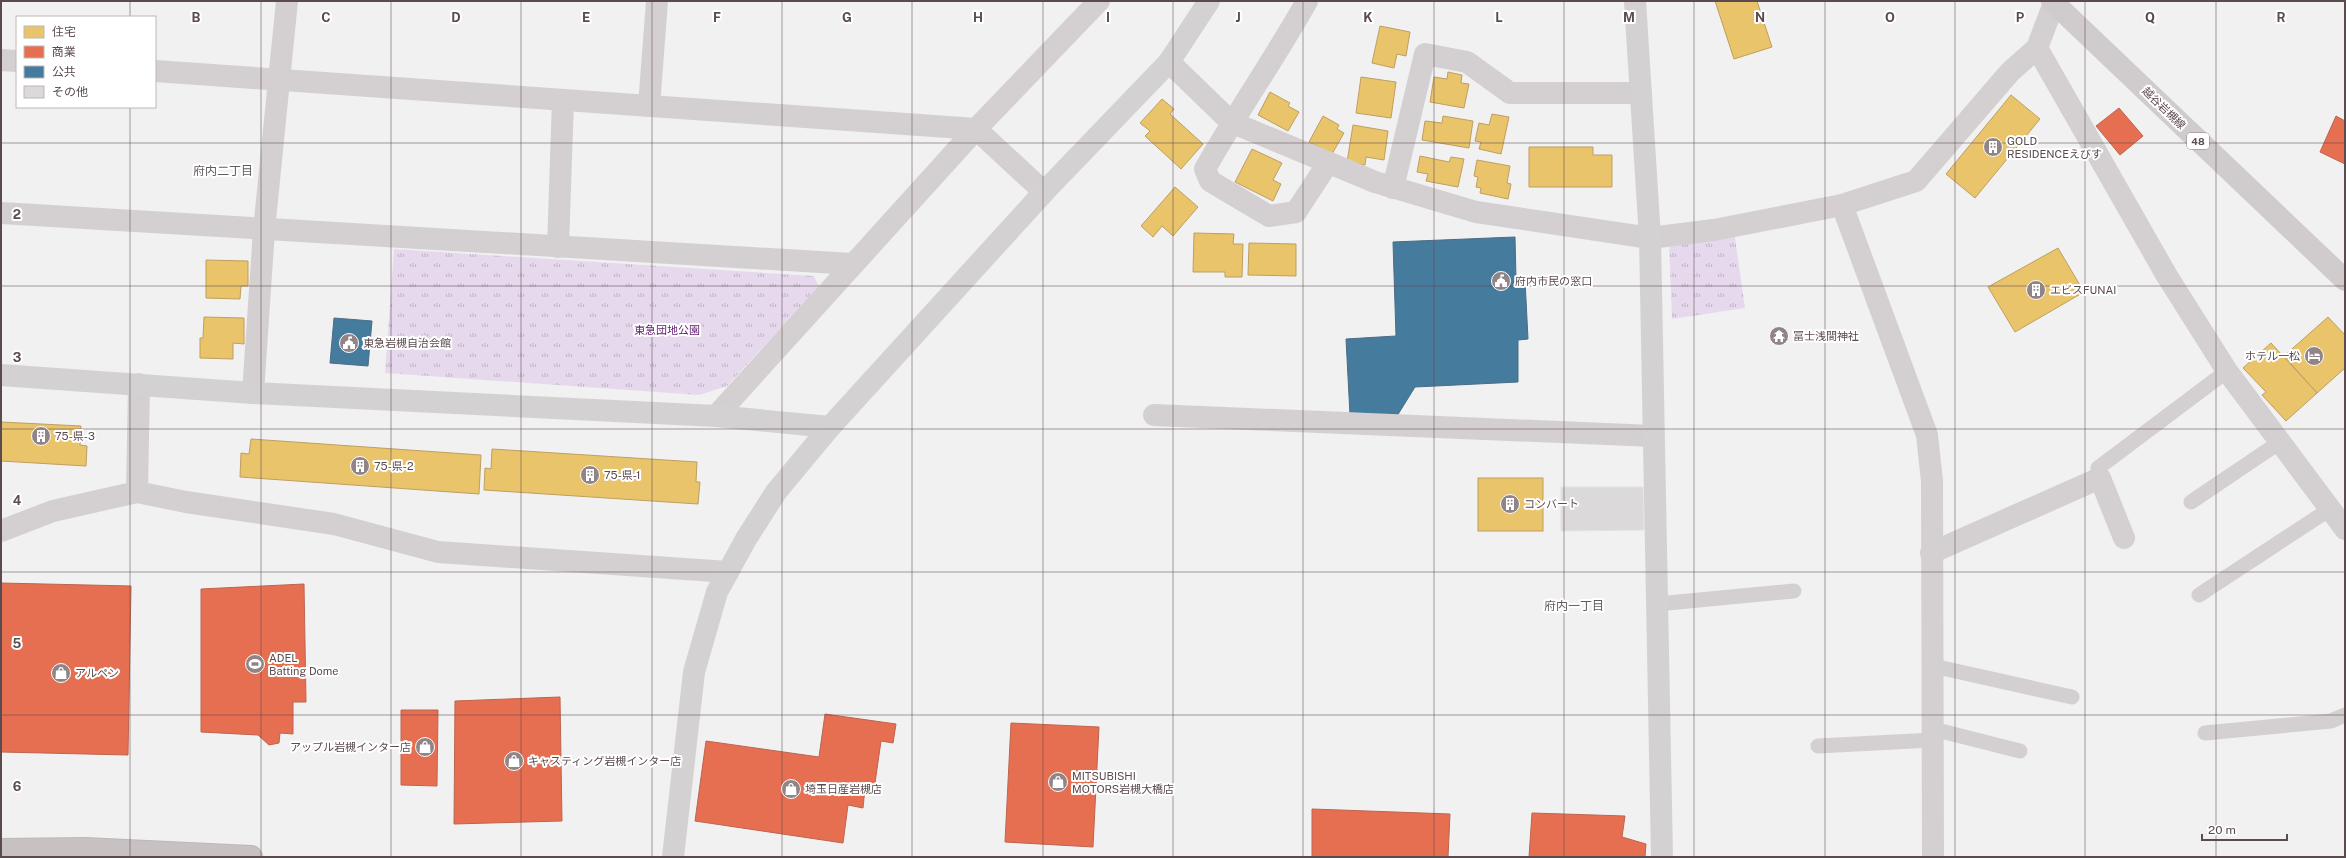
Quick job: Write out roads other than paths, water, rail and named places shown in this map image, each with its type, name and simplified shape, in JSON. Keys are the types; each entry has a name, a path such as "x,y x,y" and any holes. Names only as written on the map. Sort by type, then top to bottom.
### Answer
{"highway":[{"path":"1,850 86,849 251,857"}],"main road":[{"name":"越谷岩槻線","path":"2053,2 2345,280"}],"street":[{"path":"253,393 264,230 287,1"},
{"path":"649,106 657,1"},
{"path":"716,416 976,129 1099,1"},
{"path":"673,857 694,672 717,592 746,539 776,492 830,427 1044,192 1169,62 1209,1"},
{"path":"1307,1 1288,35 1231,122 1205,168 1210,181 1269,216 1296,212 1328,163"},
{"path":"1635,1 1650,238 1662,857"},
{"path":"1169,62 1231,122 1328,163 1393,188 1476,212 1650,238 1714,230 1842,205 1916,181 2010,72 2037,48 2053,2"},
{"path":"2037,48 2167,276 2227,371 2345,529"},
{"path":"1393,188 1426,54 1467,62 1510,93 1641,93"},
{"path":"1,60 16,61"},
{"path":"156,71 976,129 1044,192"},
{"path":"558,247 563,100"},
{"path":"1842,205 1927,435 1932,481 1933,857"},
{"path":"1,213 264,230 853,264"},
{"path":"1,375 253,393 716,416 830,427"},
{"path":"137,492 139,384"},
{"path":"1154,415 1653,436"},
{"path":"1931,553 2100,478 2124,538"},
{"path":"1,531 53,511 137,492 186,502 334,524 438,552 728,572"}],"lane":[{"path":"2100,478 2098,468 2227,371"},
{"path":"2191,502 2280,442"},
{"path":"2199,596 2330,509"},
{"path":"1657,604 1794,591"},
{"path":"1933,666 2072,696"},
{"path":"2206,733 2331,721 2345,715"},
{"path":"1818,746 1933,735 2020,751"}],"place":[{"name":"GOLD RESIDENCEえびす","path":"1993,147"},
{"name":"府内市民の窓口","path":"1501,281"},
{"name":"エビスFUNAI","path":"2036,290"},
{"name":"冨士浅間神社","path":"1779,336"},
{"name":"東急岩槻自治会館","path":"349,343"},
{"name":"ホテル一松","path":"2314,356"},
{"name":"75-県-3","path":"41,436"},
{"name":"75-県-2","path":"360,466"},
{"name":"75-県-1","path":"590,475"},
{"name":"コンバート","path":"1510,504"},
{"name":"ADEL Batting Dome","path":"255,664"},
{"name":"アルペン","path":"61,673"},
{"name":"アップル岩槻インター店","path":"425,747"},
{"name":"キャスティング岩槻インター店","path":"514,761"},
{"name":"MITSUBISHI MOTORS岩槻大橋店","path":"1058,782"},
{"name":"埼玉日産岩槻店","path":"791,789"}],"district":[{"name":"府内二丁目","path":"223,171"},
{"name":"府内一丁目","path":"1574,606"}],"park label":[{"name":"東急団地公園","path":"667,330"}]}
